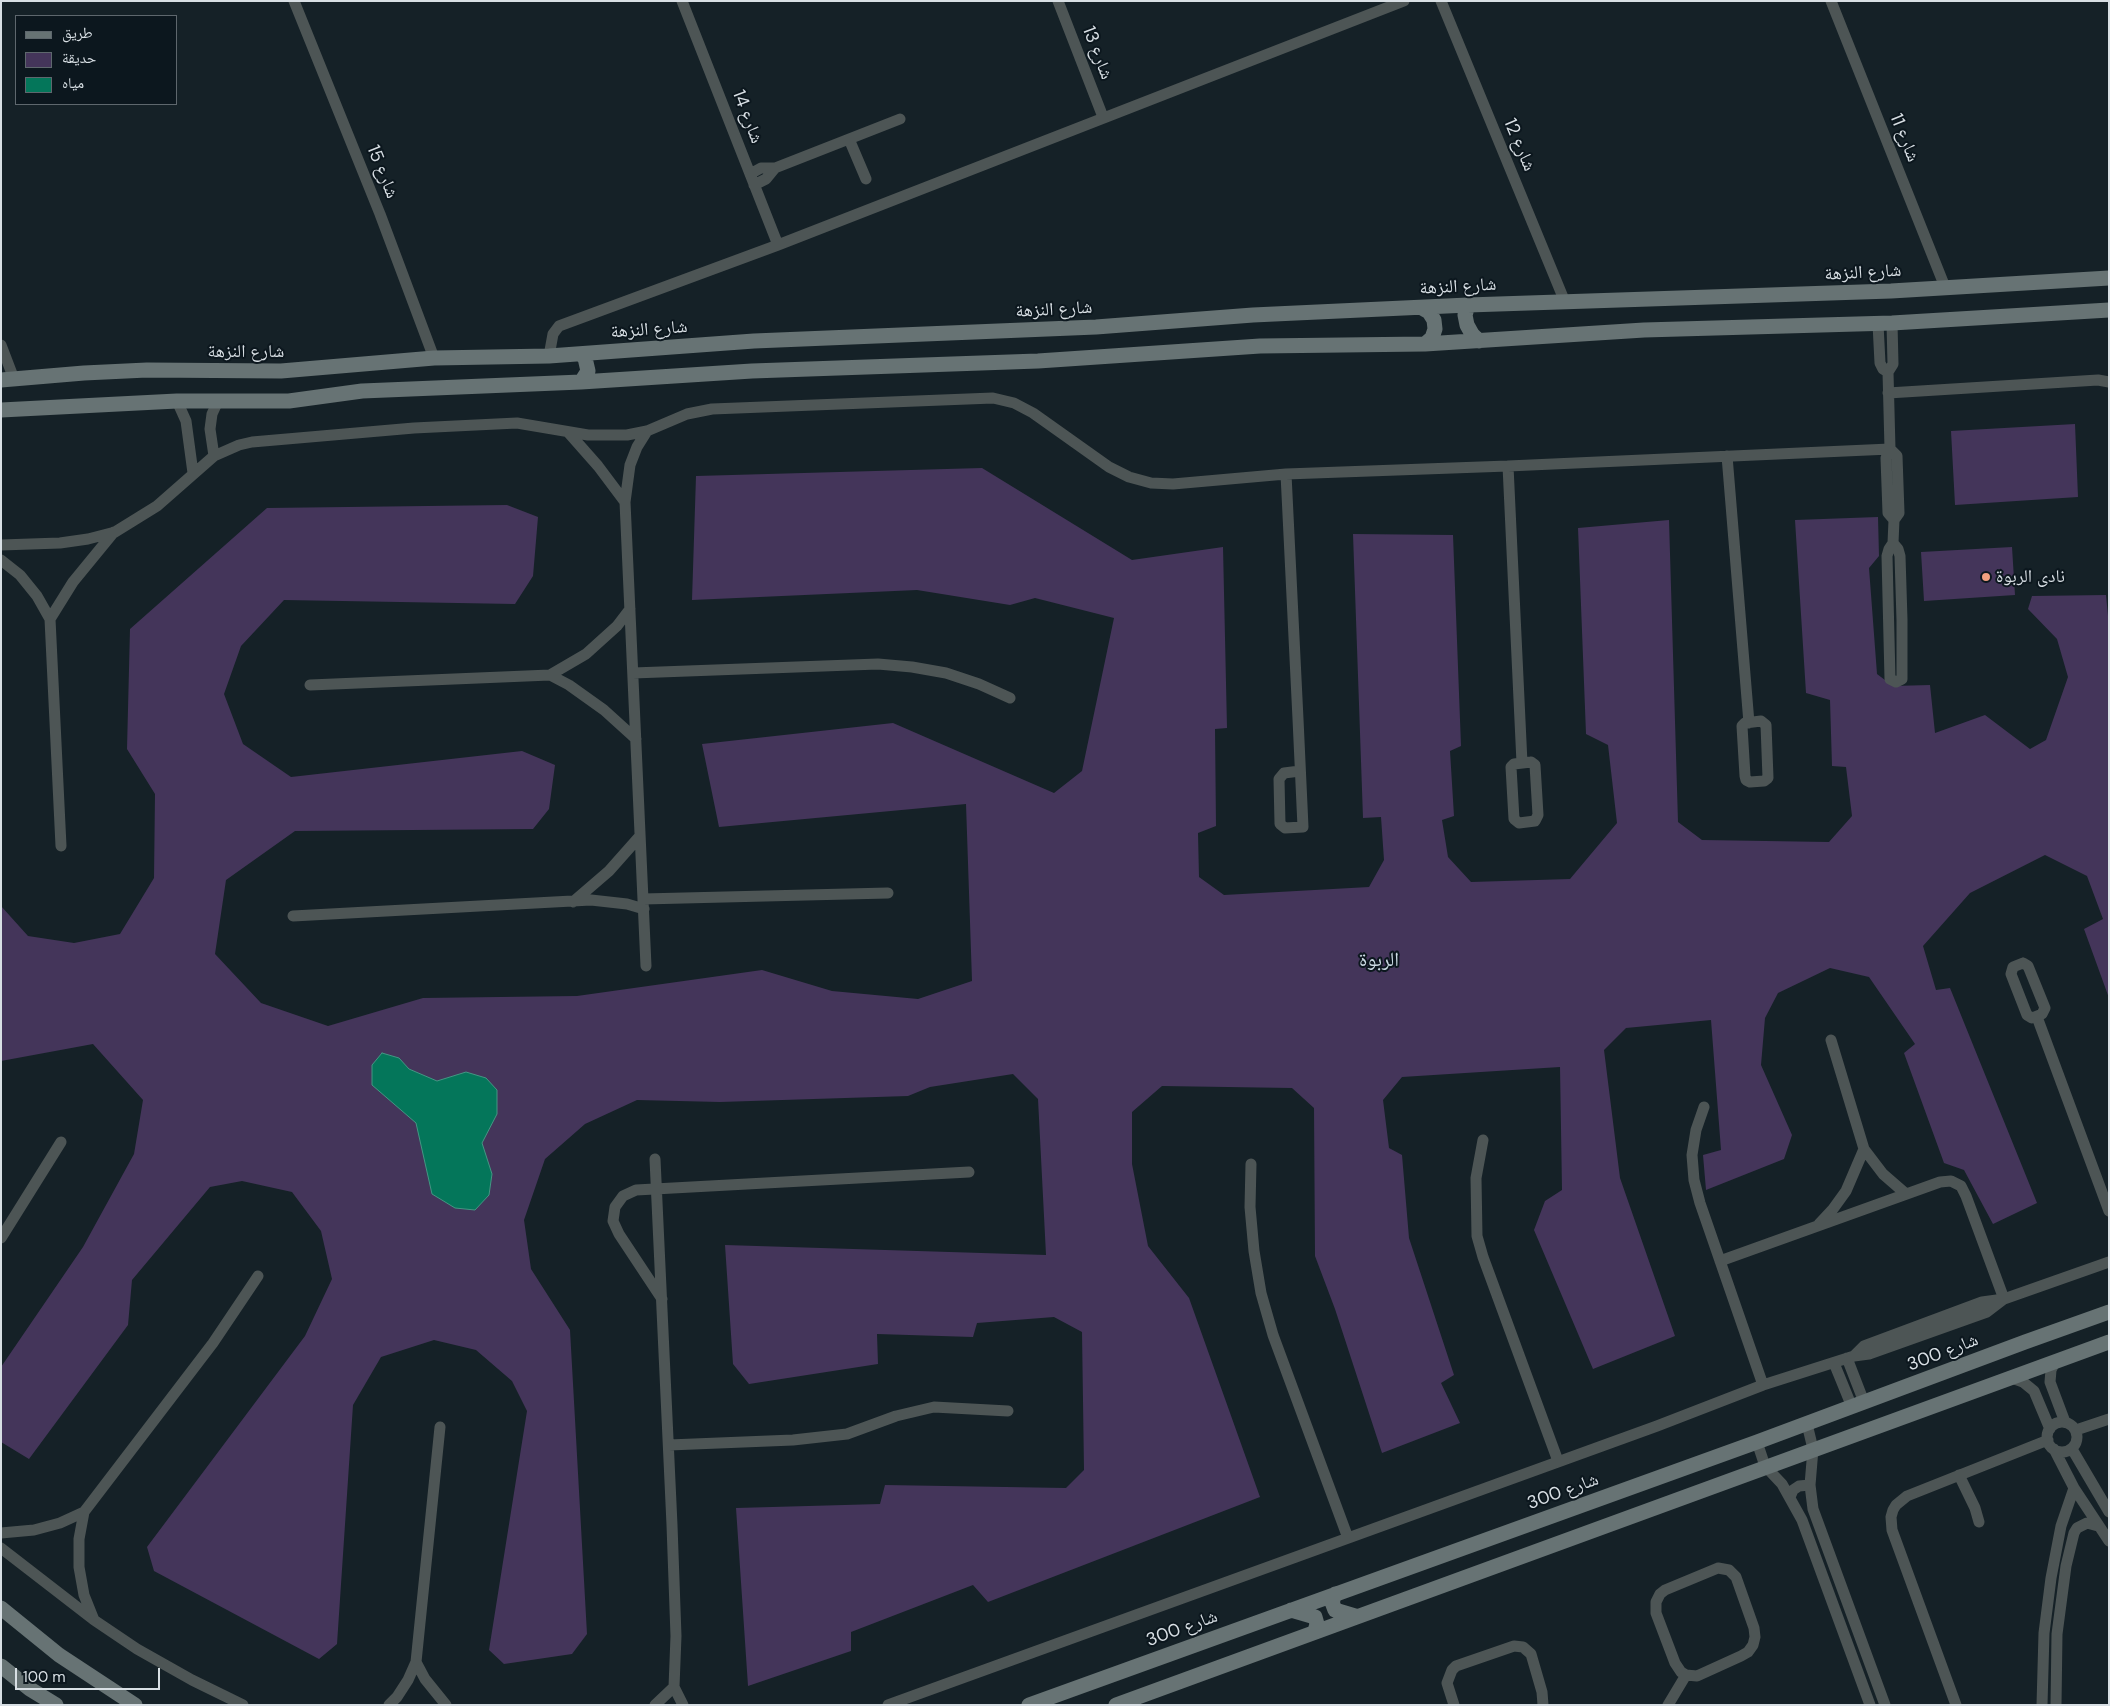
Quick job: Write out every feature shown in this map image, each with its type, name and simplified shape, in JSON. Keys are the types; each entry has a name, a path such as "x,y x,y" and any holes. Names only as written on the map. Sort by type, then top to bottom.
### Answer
{"main road":[{"name":"شارع النزهة","path":"7,379 147,370 281,371 434,358 549,356 763,341 1096,327 1252,315 1468,305 1752,297 2109,278"},
{"path":"1468,305 1465,316 1467,326 1480,341"},
{"path":"1422,308 1429,312 1434,320 1435,329 1432,338 1425,344"},
{"path":"1,410 177,401 289,401 362,392 581,382 752,371 902,367 1105,358 1260,346 1425,344 1644,330 1885,323 2109,310"},
{"path":"626,351 620,362 622,375 628,379"},
{"path":"580,354 585,358 588,371 581,382"},
{"name":"شارع 300","path":"1029,1705 1807,1424 2109,1312"},
{"path":"1116,1705 2008,1377 2109,1342"},
{"path":"1335,1594 1332,1602 1335,1610 1355,1616"},
{"path":"1,1608 59,1655 135,1705"},
{"path":"1291,1610 1315,1617 1317,1624 1315,1631"},
{"path":"1,1666 30,1689 56,1705"}],"street":[{"name":"شارع 15","path":"294,1 380,214 434,358"},
{"name":"شارع 14","path":"682,1 778,245"},
{"name":"شارع 13","path":"1058,1 1103,117"},
{"path":"549,356 553,334 559,326 778,245 1404,1"},
{"name":"شارع 12","path":"1441,1 1565,302"},
{"name":"شارع 11","path":"1831,1 1945,287"},
{"path":"752,179 766,179 776,168 900,119"},
{"path":"849,139 866,179"},
{"path":"1885,323 1880,363 1883,369 1888,372 1890,448 1897,456 1900,513 1894,520 1893,543 1887,556 1890,678 1896,682 1902,678 1902,620 1900,556 1898,549 1893,543"},
{"path":"1,345 7,379"},
{"path":"1888,393 2098,380 2109,382"},
{"path":"1,545 88,539 115,532 157,506 214,456 238,445 252,442 414,428 517,424 607,436 647,431 687,414 712,409 993,398 1014,403 1033,413 1109,467 1129,477 1150,483 1173,484 1286,474 1508,466 1890,448"},
{"path":"177,401 186,421 194,474"},
{"path":"214,456 210,429 212,414 218,401"},
{"path":"646,966 625,502 630,465 647,431"},
{"path":"568,432 598,466 625,502"},
{"path":"1727,456 1749,723"},
{"path":"1508,466 1522,763"},
{"path":"1286,474 1303,827 1282,827 1278,779 1284,773 1300,771"},
{"path":"50,619 73,582 115,532"},
{"path":"1,560 26,582 37,596 50,619 61,846"},
{"path":"310,685 550,675 586,654 617,626 630,609"},
{"path":"1888,621 1902,620"},
{"path":"633,673 878,664 946,673 979,684 1010,698"},
{"path":"550,675 569,685 604,710 636,739"},
{"path":"1761,721 1766,725 1769,774 1768,778 1764,781 1750,782 1746,780 1741,732 1742,726 1749,723 1761,721"},
{"path":"1531,762 1535,765 1538,815 1535,821 1519,823 1514,819 1510,772 1514,764 1522,763 1531,762"},
{"path":"573,902 609,871 640,836"},
{"path":"293,916 573,902 609,901 644,904 888,892"},
{"path":"2037,1017 2109,1212"},
{"path":"1831,1040 1864,1149 1882,1174 1906,1194"},
{"path":"1704,1107 1696,1130 1693,1147 1694,1180 1763,1385"},
{"path":"1483,1140 1476,1178 1477,1236 1558,1460"},
{"path":"1,1238 61,1142"},
{"path":"1818,1225 1846,1191 1864,1149"},
{"path":"655,1159 663,1300 676,1636 674,1687 683,1705"},
{"path":"1251,1164 1250,1208 1254,1251 1261,1293 1273,1335 1348,1538"},
{"path":"663,1300 619,1234 613,1221 615,1207 623,1196 636,1190 969,1172"},
{"path":"1720,1261 1940,1182 1951,1181 1961,1186 2004,1299"},
{"path":"888,1705 1558,1460 1657,1426 1763,1385 1850,1357 1869,1354 1987,1312 2004,1299 2109,1262"},
{"path":"94,1620 84,1595 79,1567 79,1539 84,1512 214,1343 258,1276"},
{"path":"1850,1357 1858,1404"},
{"path":"2056,1360 2051,1370 2050,1382 2065,1422"},
{"path":"1834,1363 1858,1404"},
{"path":"2008,1377 2023,1382 2034,1391 2050,1439 2074,1488 2109,1541"},
{"path":"669,1445 793,1440 846,1434 896,1416 934,1407 1008,1411"},
{"path":"2076,1430 2109,1419"},
{"path":"1956,1705 1891,1524 1893,1510 1901,1500 2050,1439 2055,1424 2065,1422 2076,1430 2077,1440 2072,1449 2061,1452 2050,1439"},
{"path":"1807,1424 1813,1449 1810,1485 1813,1509 1885,1705"},
{"path":"389,1705 397,1697 408,1680 416,1662 440,1427"},
{"path":"1757,1442 1765,1466 1782,1484 1802,1520 1870,1705"},
{"path":"2072,1449 2109,1512"},
{"path":"1959,1475 1975,1508 1979,1522"},
{"path":"1790,1497 1792,1490 1799,1486 1810,1485"},
{"path":"2042,1705 2044,1632 2062,1526 2074,1488"},
{"path":"1,1533 34,1530 60,1523 84,1512"},
{"path":"2056,1705 2057,1634 2066,1566 2077,1528 2087,1523 2098,1526"},
{"path":"2062,1526 2074,1533"},
{"path":"1,1548 94,1620 137,1649 192,1680 243,1705"},
{"path":"1713,1569 1729,1570 1736,1577 1754,1628 1755,1637 1753,1645 1748,1652 1741,1656 1697,1676 1686,1675 1678,1668 1655,1606 1665,1590 1713,1569"},
{"path":"2044,1632 2057,1634"},
{"path":"1454,1705 1447,1683 1448,1676 1456,1666 1514,1646 1524,1647 1531,1654 1542,1692 1542,1705"},
{"path":"416,1662 425,1679 446,1705"},
{"path":"1858,1673 1872,1668"},
{"path":"1668,1705 1686,1675"},
{"path":"655,1705 674,1687"},
{"path":"1149,1705 1158,1689"}],"green space":[{"path":"2075,424 2078,497 1955,505 1951,431"},
{"path":"982,468 1132,560 1223,547 1227,728 1215,729 1216,826 1198,833 1199,877 1224,895 1369,887 1384,860 1381,817 1363,818 1353,534 1453,535 1461,746 1450,751 1454,816 1442,820 1448,857 1471,882 1570,879 1617,823 1608,745 1586,734 1578,528 1669,520 1678,822 1702,840 1829,842 1852,816 1846,767 1832,766 1830,700 1806,693 1795,520 1878,517 1879,556 1869,568 1877,674 1893,686 1930,685 1935,733 1985,715 2030,749 2046,740 2068,677 2057,639 2028,609 2032,596 2106,595 2109,626 2109,998 2084,929 2103,919 2087,876 2045,855 1970,893 1923,946 1936,990 1950,988 2037,1203 1993,1224 1964,1170 1944,1163 1904,1053 1915,1044 1869,977 1830,968 1778,993 1765,1018 1761,1065 1792,1135 1784,1159 1706,1190 1703,1155 1721,1150 1711,1020 1626,1028 1604,1050 1620,1178 1675,1336 1593,1369 1534,1230 1545,1201 1562,1190 1560,1067 1402,1077 1383,1100 1389,1148 1402,1155 1409,1238 1454,1375 1441,1383 1460,1423 1382,1453 1335,1309 1315,1256 1314,1108 1292,1088 1162,1086 1132,1112 1132,1164 1148,1246 1189,1298 1260,1497 988,1602 973,1585 851,1632 851,1651 748,1686 736,1508 880,1504 885,1485 1066,1488 1084,1470 1082,1332 1054,1317 977,1323 973,1337 877,1334 878,1364 749,1384 733,1364 725,1245 1046,1255 1038,1099 1013,1074 930,1087 908,1096 720,1102 637,1100 585,1124 545,1159 524,1220 531,1269 570,1330 587,1634 572,1654 504,1664 489,1650 527,1411 512,1381 476,1350 434,1340 381,1357 353,1405 337,1644 319,1659 154,1571 147,1547 305,1336 332,1279 321,1231 292,1192 242,1181 210,1187 132,1280 128,1325 29,1459 1,1442 1,1367 83,1247 134,1154 143,1100 93,1044 1,1061 1,906 28,936 74,943 120,934 154,878 155,794 127,749 130,629 267,508 507,505 538,517 533,576 515,604 284,600 241,646 224,694 243,744 291,777 522,751 555,765 549,809 533,829 295,831 226,880 215,954 261,1003 328,1026 423,998 577,996 762,970 832,991 918,999 972,981 966,804 719,827 702,744 893,723 1054,793 1082,771 1114,618 1035,598 1010,605 917,590 692,600 696,476"},
{"path":"2012,547 2015,595 1924,601 1921,552"}],"water":[{"path":"382,1053 399,1058 409,1069 437,1081 466,1072 486,1078 497,1090 497,1114 482,1143 492,1174 489,1195 475,1210 455,1208 432,1194 416,1123 372,1085 372,1065"}],"place":[{"name":"نادى الربوة","path":"1986,577"}],"district":[{"name":"الربوة","path":"1379,961"}]}
